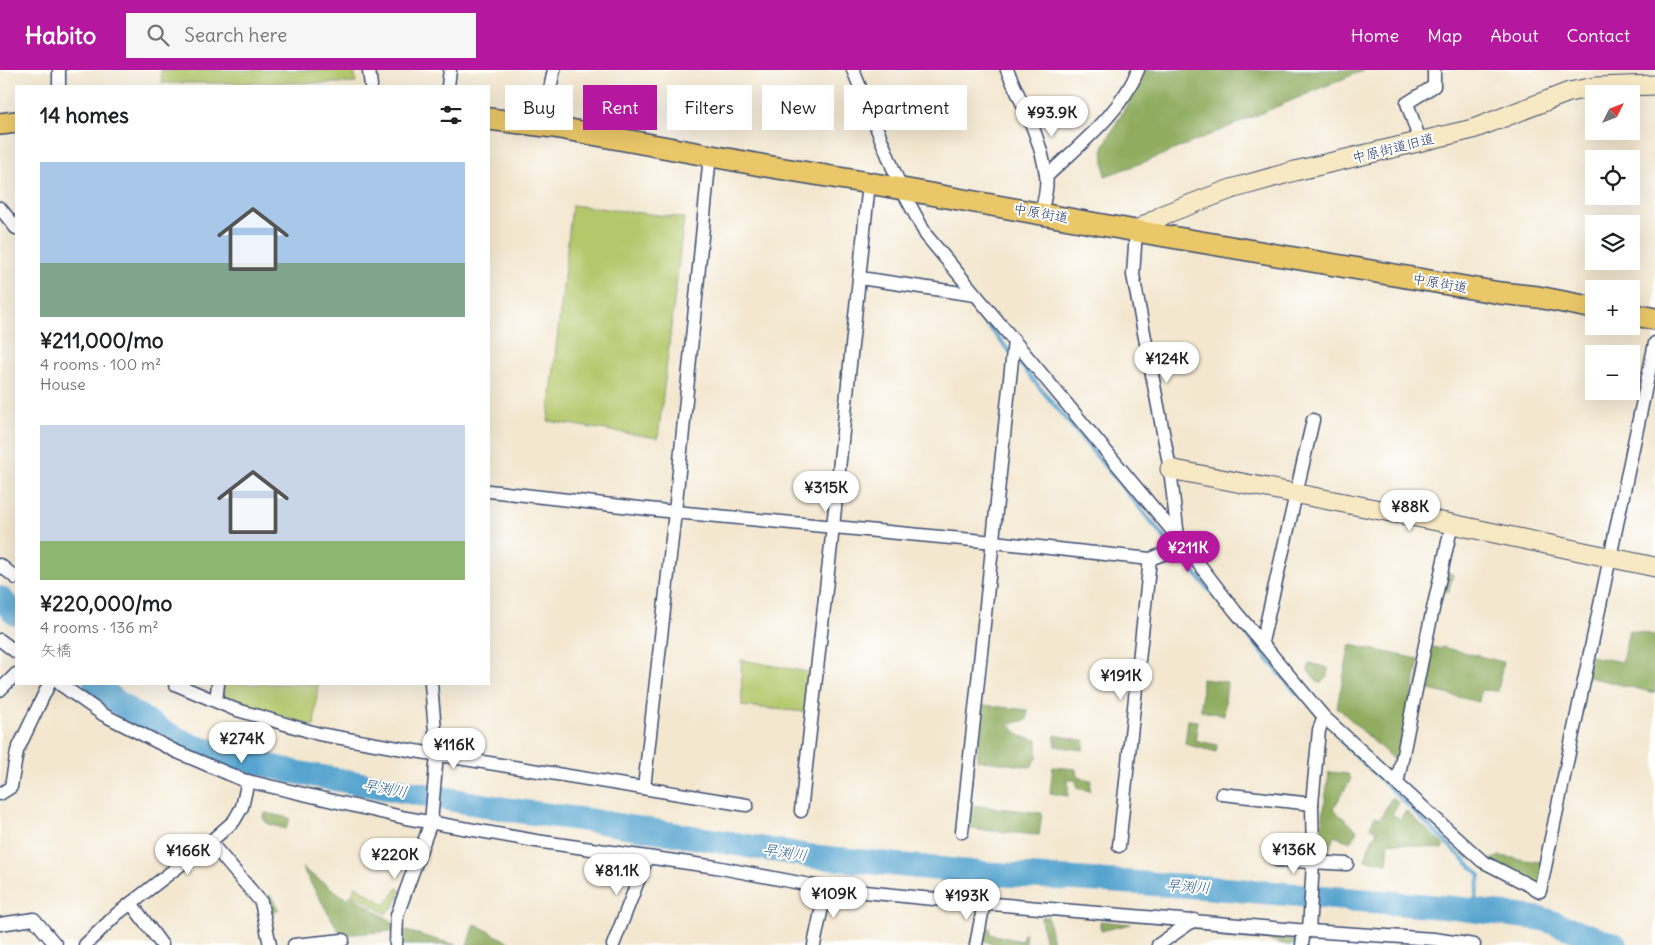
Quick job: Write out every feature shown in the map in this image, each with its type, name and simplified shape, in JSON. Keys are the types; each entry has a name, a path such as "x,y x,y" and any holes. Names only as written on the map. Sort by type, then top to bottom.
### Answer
{"main road":[{"name":"中原街道","path":"490,118 505,120"},
{"path":"0,124 15,122"},
{"name":"中原街道","path":"564,130 1136,231 1585,306"},
{"path":"1640,316 1655,319"}],"street":[{"path":"59,70 59,85"},
{"path":"370,70 372,85"},
{"path":"448,85 450,70"},
{"path":"551,85 554,70"},
{"path":"853,70 901,188 926,235 1182,543 1235,611 1262,642 1322,721 1397,784 1482,861 1540,891 1655,342"},
{"path":"1007,70 1038,141 1047,176 1041,213"},
{"path":"1047,176 1111,114 1132,86 1138,70"},
{"path":"1420,142 1407,104 1434,86 1434,70"},
{"name":"中原街道旧道","path":"1136,231 1165,214 1231,189 1295,171 1473,129 1569,92 1595,88 1655,85"},
{"path":"644,788 675,512 710,156"},
{"path":"801,811 834,528 869,183"},
{"path":"0,208 15,227"},
{"path":"1136,231 1132,275 1170,469 1182,543"},
{"path":"860,278 975,295"},
{"path":"962,832 1014,343"},
{"path":"1262,642 1312,420"},
{"path":"1170,469 1452,524 1655,567"},
{"path":"490,491 675,512 994,542 1150,559 1166,553 1182,543"},
{"path":"1397,784 1452,524"},
{"path":"1119,846 1150,559"},
{"path":"0,565 15,577"},
{"path":"0,640 15,651"},
{"path":"0,690 15,675"},
{"path":"0,794 11,787 17,751 49,685"},
{"path":"61,685 104,715 175,751 248,781 431,822 536,842 716,868 826,888 984,903 1434,939 1474,945"},
{"path":"177,685 234,709 319,734 747,805"},
{"path":"216,701 218,685"},
{"path":"396,945 397,915 431,822 437,754 431,685"},
{"path":"1302,945 1307,930 1312,862 1312,804 1322,721"},
{"path":"85,945 117,914 210,842 234,821 242,807 248,781"},
{"path":"1222,794 1312,804"},
{"path":"210,842 261,902 270,945"},
{"path":"613,945 647,858"},
{"path":"1277,860 1347,864"},
{"path":"814,945 826,888"},
{"path":"131,903 162,945"},
{"path":"976,945 984,903"},
{"path":"0,924 34,919 56,945"},
{"path":"1158,945 1194,920"},
{"path":"294,945 342,940"}],"green space":[{"path":"161,70 354,70 356,83 162,83"},
{"path":"1146,70 1364,70 1150,160 1105,176 1103,147"},
{"path":"572,205 684,218 658,438 548,421"},
{"path":"1446,572 1453,574 1449,592 1442,591"},
{"path":"1629,630 1655,635 1655,693 1585,676 1590,656 1622,662"},
{"path":"1350,645 1419,659 1398,764 1337,707"},
{"path":"1425,645 1441,649 1442,647 1503,662 1498,691 1481,690 1479,702 1417,687"},
{"path":"741,660 809,672 806,712 742,706"},
{"path":"1310,663 1328,668 1327,677 1320,684 1308,671"},
{"path":"1202,679 1227,682 1224,715 1201,711"},
{"path":"224,685 318,685 314,726 222,699"},
{"path":"982,705 1028,710 1027,720 1009,724 1020,736 1037,740 1037,758 1031,767 977,760"},
{"path":"1188,720 1198,721 1195,740 1217,745 1216,752 1185,744"},
{"path":"1055,735 1085,741 1083,750 1055,746"},
{"path":"1053,767 1076,769 1077,777 1091,780 1090,791 1077,788 1076,780 1068,780 1068,796 1050,793"},
{"path":"1329,772 1348,774 1351,779 1333,809 1357,830 1351,842 1334,836 1329,849 1329,856 1318,853"},
{"path":"1392,797 1399,803 1392,814 1400,819 1406,811 1444,845 1442,849 1389,842 1387,863 1365,860 1369,846 1377,832 1370,827 1375,816 1380,819"},
{"path":"970,805 1042,813 1039,835 969,829"},
{"path":"265,813 290,818 286,829 266,823 263,817"},
{"path":"1500,856 1546,863 1540,891 1484,862"},
{"path":"302,868 347,899 351,895 393,922 393,931 341,935"},
{"path":"356,886 385,905 398,888 401,891 393,908 389,909 386,914 352,893"},
{"path":"270,895 279,910 271,913 267,897"},
{"path":"1041,917 1048,917 1053,944 1045,944"},
{"path":"1100,921 1131,924 1101,931"},
{"path":"475,924 514,945 467,945"},
{"path":"984,928 990,928 990,934 1021,941 1025,932 1026,945 994,945 981,939"},
{"path":"403,930 456,945 403,945"},
{"path":"1268,936 1298,941 1298,945 1287,945 1269,940"}],"waterway":[{"path":"964,297 1009,351"},
{"path":"1015,358 1172,547"},
{"path":"1177,552 1297,694"},
{"name":"早渕川","path":"0,598 15,613"},
{"name":"早渕川","path":"96,685 124,707 166,733 195,747 294,772 511,810 594,821 809,856 980,873 1201,887 1454,908 1543,919 1616,945"},
{"path":"1339,739 1480,875 1473,911"}]}
